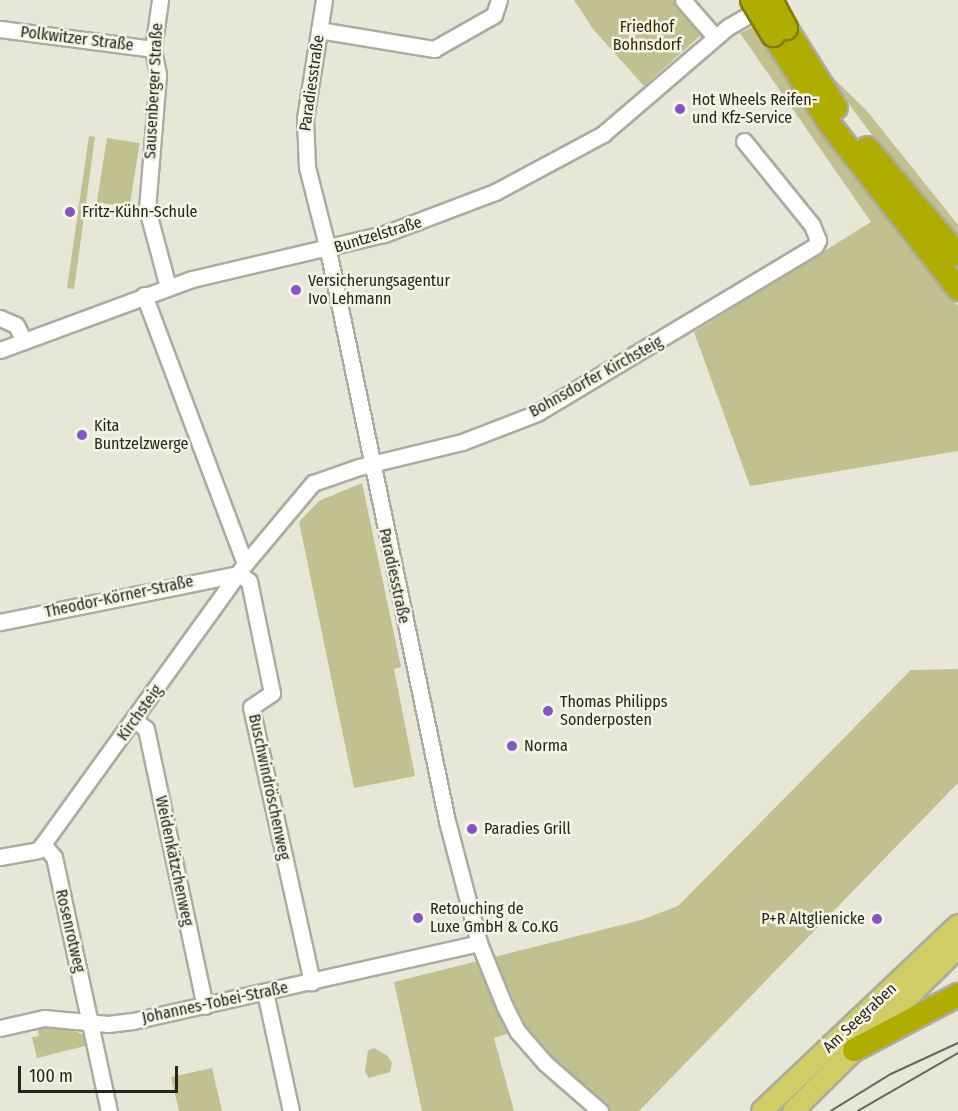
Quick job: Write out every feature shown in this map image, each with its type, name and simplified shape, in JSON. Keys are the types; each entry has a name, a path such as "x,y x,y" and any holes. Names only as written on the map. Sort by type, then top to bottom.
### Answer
{"highway":[{"path":"752,0 779,31 848,124 958,255"},
{"path":"771,0 779,31 831,126 956,283"},
{"path":"854,1050 958,995"}],"main road":[{"name":"Am Seegraben","path":"762,1111 958,925"},
{"name":"Am Seegraben","path":"793,1111 958,948"}],"street":[{"name":"Sausenberger Straße","path":"160,0 153,49 158,75 147,209 168,286"},
{"name":"Paradiesstraße","path":"324,0 305,119 304,146 312,193 328,250 443,804 481,948 519,1032 545,1063 600,1111"},
{"path":"320,30 434,49 494,15 499,0"},
{"path":"683,0 715,37"},
{"name":"Buntzelstraße","path":"0,350 23,339 168,286 214,272 328,250 461,207 561,160 620,121 715,37 777,0"},
{"name":"Polkwitzer Straße","path":"0,29 153,49"},
{"name":"Bohnsdorfer Kirchsteig","path":"242,569 303,490 327,477 462,442 537,413 815,246 818,240 812,225 744,141"},
{"path":"144,295 242,569"},
{"path":"0,318 16,325 23,339"},
{"name":"Theodor-Körner-Straße","path":"0,622 242,569"},
{"name":"Kirchsteig","path":"40,847 135,720 242,569"},
{"name":"Buschwindröschenweg","path":"242,569 249,581 272,693 251,707 312,982"},
{"name":"Weidenkätzchenweg","path":"135,720 146,729 205,1006"},
{"path":"0,857 40,847"},
{"name":"Rosenrotweg","path":"40,847 54,857 109,1111"},
{"name":"Johannes-Tobei-Straße","path":"0,1028 44,1018 90,1022 133,1021 429,957 481,948"},
{"path":"265,992 291,1111"}],"green space":[{"name":"Friedhof Bohnsdorf","path":"574,0 673,0 701,35 644,86 593,29"},
{"path":"755,26 818,124 958,306 958,451 750,486 694,332 871,222 740,33"},
{"path":"818,63 867,111 958,225 958,242 938,223"},
{"path":"89,136 95,137 74,289 67,288"},
{"path":"107,138 140,143 129,207 97,202"},
{"path":"362,483 401,667 394,669 415,776 354,788 299,522 319,501"},
{"path":"958,669 958,783 639,1111 585,1111 507,1034 494,1038 514,1111 422,1111 394,982 641,920 678,906 911,670"},
{"path":"37,1025 60,1026 82,1034 89,1045 37,1058 32,1037 39,1036"},
{"path":"374,1048 388,1056 392,1063 390,1072 369,1078 365,1072 368,1050"},
{"path":"212,1068 222,1111 179,1111 171,1077"}],"tram line":[{"path":"831,1111 891,1074 958,1043"},
{"path":"858,1111 958,1053"}],"place":[{"name":"Hot Wheels Reifen- und Kfz-Service","path":"680,109"},
{"name":"Fritz-Kühn-Schule","path":"70,212"},
{"name":"Versicherungsagentur Ivo Lehmann","path":"296,290"},
{"name":"Kita Buntzelzwerge","path":"82,435"},
{"name":"Thomas Philipps Sonderposten","path":"548,711"},
{"name":"Norma","path":"512,746"},
{"name":"Paradies Grill","path":"472,829"},
{"name":"Retouching de Luxe GmbH & Co.KG","path":"418,918"},
{"name":"P+R Altglienicke","path":"877,919"}]}
